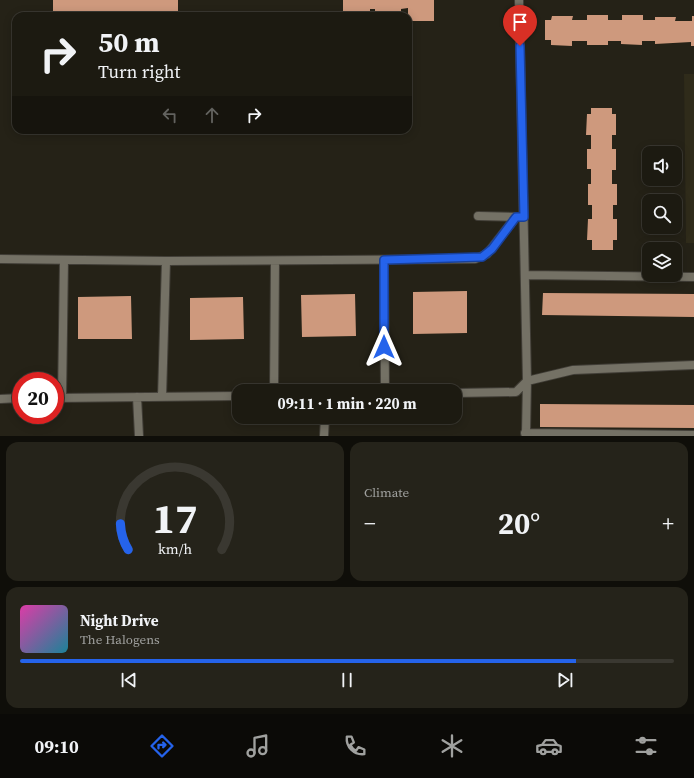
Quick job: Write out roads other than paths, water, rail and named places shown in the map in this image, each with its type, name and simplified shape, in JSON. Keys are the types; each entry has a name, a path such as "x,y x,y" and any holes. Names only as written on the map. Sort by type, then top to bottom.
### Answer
{"lane":[{"path":"519,0 520,217 525,275 527,381 526,434 694,435"},
{"path":"478,216 520,217"},
{"path":"0,259 275,261 482,257 492,249 520,217"},
{"path":"60,372 64,260"},
{"path":"384,260 385,384"},
{"path":"162,396 166,261"},
{"path":"274,384 275,261"},
{"path":"525,275 694,277"},
{"path":"462,393 516,392 527,381 573,370 694,365"},
{"path":"64,398 232,396"},
{"path":"137,397 139,436"},
{"path":"0,399 12,398"},
{"path":"324,424 324,436"}]}
